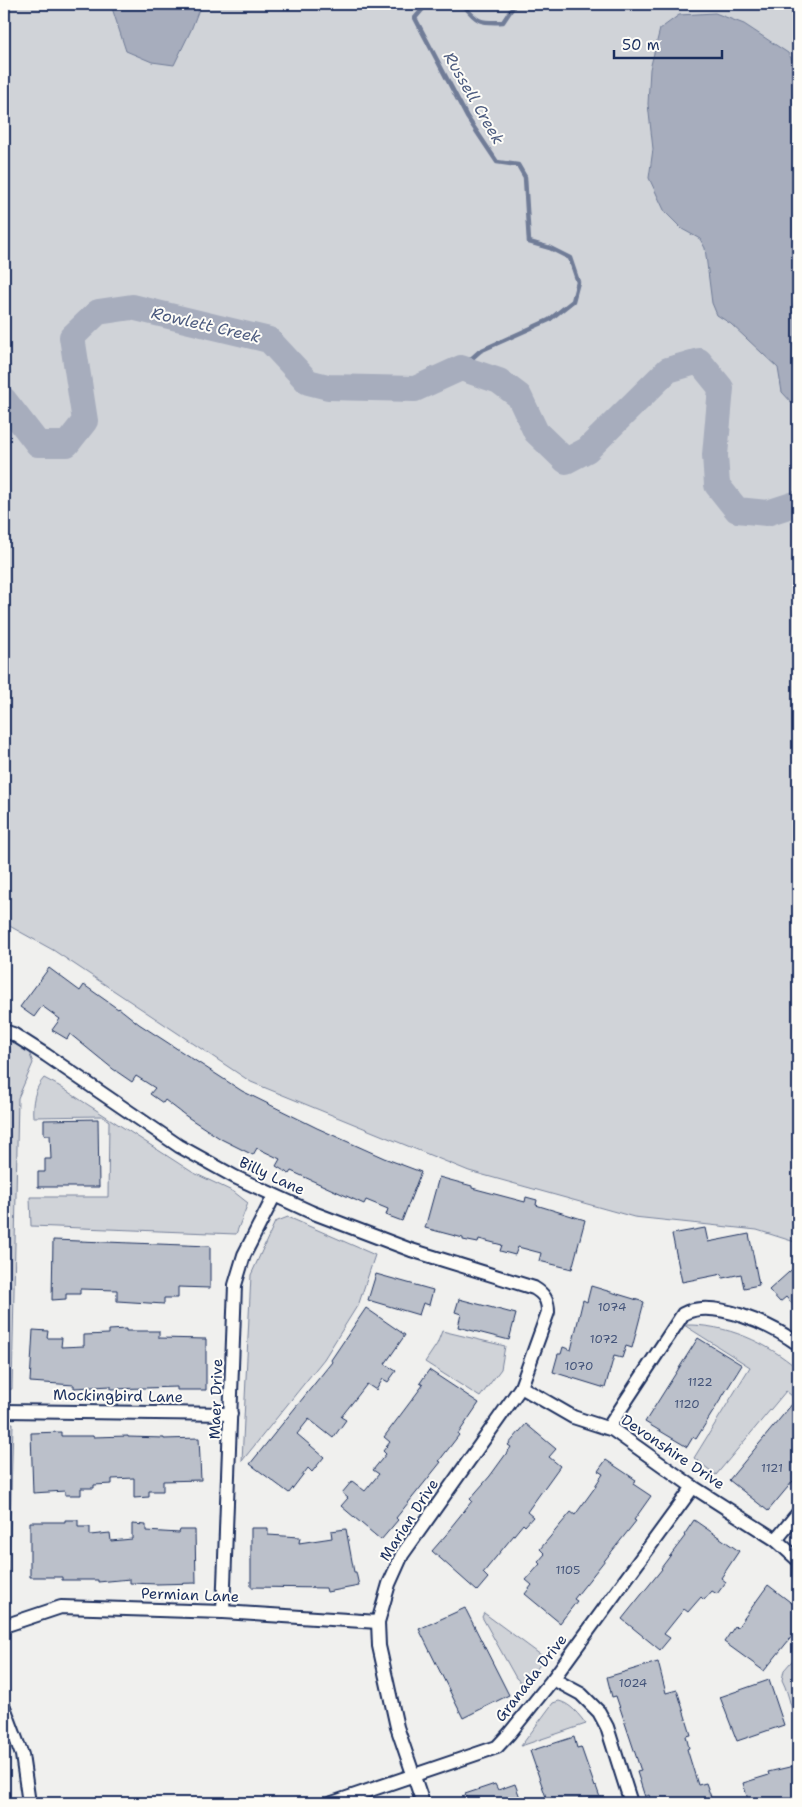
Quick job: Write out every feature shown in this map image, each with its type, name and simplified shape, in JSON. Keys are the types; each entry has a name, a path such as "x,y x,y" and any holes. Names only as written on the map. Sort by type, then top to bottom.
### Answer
{"street":[{"name":"Billy Lane","path":"4,1031 13,1034 46,1055 179,1146 235,1177 311,1212 411,1250 534,1288 543,1293 548,1302"},
{"name":"Maer Drive","path":"223,1612 235,1285 244,1255 274,1196"},
{"name":"Marian Drive","path":"423,1803 395,1718 379,1646 378,1622 389,1584 402,1555 521,1387 548,1312 548,1302"},
{"path":"608,1428 682,1314 690,1310 718,1310 747,1317 784,1334 798,1344"},
{"name":"Devonshire Drive","path":"521,1387 573,1417 608,1428 693,1487 776,1540 798,1560"},
{"name":"Mockingbird Lane","path":"4,1410 231,1414"},
{"name":"Granada Drive","path":"332,1803 497,1748 553,1678 693,1487"},
{"path":"776,1540 798,1513"},
{"name":"Permian Lane","path":"4,1626 60,1608 223,1612 378,1622"},
{"path":"553,1678 581,1694 599,1712 607,1727 631,1803"},
{"path":"4,1707 22,1755 29,1803"}],"shaded area":[{"path":"4,4 798,4 798,1243 757,1230 634,1217 469,1171 251,1082 53,950 4,923"},
{"path":"4,1036 29,1052 33,1063 18,1098 12,1389 4,1390"},
{"path":"44,1078 192,1172 234,1192 248,1203 236,1234 31,1226 30,1197 108,1197 109,1121 102,1116 33,1117 34,1097"},
{"path":"288,1217 375,1255 359,1303 324,1359 242,1461 251,1275 275,1222"},
{"path":"684,1325 700,1325 731,1331 745,1336 786,1359 798,1369 798,1401 786,1391 716,1475 694,1458 750,1367"},
{"path":"442,1331 505,1346 501,1369 480,1397 425,1362 437,1344"},
{"path":"4,1423 13,1423 8,1602 4,1605"},
{"path":"484,1613 545,1658 524,1685 516,1678 482,1617"},
{"path":"798,1654 798,1732 782,1680 784,1670"},
{"path":"559,1701 571,1707 586,1724 521,1746 553,1703"}],"water":[{"path":"112,4 201,4 174,65 152,62 126,51"},
{"path":"715,13 744,24 788,53 798,70 798,405 793,404 782,392 778,368 731,324 717,315 712,303 705,248 700,239 682,229 665,212 649,178 653,149 648,104 650,69 660,29 679,15"}],"building":[{"path":"49,968 80,991 84,985 139,1024 242,1091 317,1128 384,1158 421,1172 402,1221 386,1215 388,1209 366,1200 364,1204 291,1171 289,1174 276,1166 280,1159 257,1148 253,1155 221,1139 165,1100 163,1103 150,1094 155,1088 136,1076 132,1082 70,1034 67,1039 52,1030 60,1019 42,1006 34,1017 20,1007"},
{"path":"98,1119 99,1187 38,1187 38,1172 45,1172 45,1159 51,1159 50,1135 44,1135 44,1120"},
{"path":"439,1177 525,1202 526,1197 537,1200 536,1205 585,1220 572,1269 539,1261 541,1253 518,1247 515,1255 500,1251 502,1245 479,1239 478,1243 463,1240 463,1238 425,1228"},
{"path":"705,1228 708,1242 749,1234 759,1285 744,1288 741,1274 723,1278 722,1274 682,1282 672,1234"},
{"path":"53,1240 210,1246 210,1288 178,1287 178,1298 164,1298 164,1304 117,1301 117,1290 80,1289 80,1294 66,1294 66,1299 52,1300"},
{"path":"798,1264 798,1311 786,1297 780,1302 769,1290"},
{"path":"376,1274 433,1290 429,1305 423,1303 419,1315 368,1300"},
{"path":"591,1286 644,1302 632,1348 626,1346 622,1358 614,1356 605,1388 553,1372 558,1354 561,1354 563,1347 571,1350 583,1300 587,1302"},
{"path":"459,1299 516,1314 509,1340 458,1327 461,1314 455,1312"},
{"path":"366,1308 405,1335 385,1364 396,1371 388,1382 383,1379 376,1390 367,1384 341,1417 346,1420 333,1438 309,1419 297,1434 324,1457 312,1472 308,1468 289,1493 250,1464 332,1362 331,1360"},
{"path":"126,1329 126,1331 159,1331 159,1338 206,1339 206,1390 177,1390 177,1387 111,1389 111,1386 74,1388 74,1385 30,1382 33,1330 48,1331 47,1338 62,1338 61,1347 84,1346 84,1335 109,1334 109,1330"},
{"path":"698,1338 742,1365 696,1439 693,1437 687,1447 645,1422"},
{"path":"429,1370 479,1403 459,1435 439,1461 441,1462 396,1518 398,1520 381,1540 341,1506 348,1498 342,1493 352,1481 365,1491 379,1474 373,1470 386,1454 383,1451 390,1442 384,1437 423,1385 420,1383"},
{"path":"798,1397 798,1486 793,1481 768,1511 729,1480"},
{"path":"526,1424 556,1449 549,1457 560,1466 527,1512 533,1517 525,1526 523,1524 483,1573 488,1578 477,1591 432,1551 472,1501 470,1499 490,1476 511,1447 508,1445"},
{"path":"61,1432 61,1436 128,1436 164,1439 199,1438 201,1480 163,1481 163,1491 149,1491 149,1497 134,1498 134,1478 112,1479 112,1484 94,1485 94,1488 81,1488 81,1495 65,1495 65,1491 33,1493 31,1433"},
{"path":"606,1460 636,1480 633,1484 651,1496 634,1520 636,1521 574,1599 577,1601 560,1623 525,1594 532,1585 526,1580 540,1564 538,1562 545,1554 540,1549 571,1512 575,1515 596,1486 603,1474 598,1471"},
{"path":"65,1520 78,1520 78,1527 90,1527 90,1535 110,1533 111,1541 132,1539 132,1524 146,1525 146,1531 179,1533 180,1530 195,1530 196,1583 130,1583 130,1579 98,1582 98,1580 62,1580 62,1577 30,1577 30,1522 65,1522"},
{"path":"694,1520 739,1551 721,1578 726,1582 717,1594 712,1591 704,1600 701,1597 688,1612 684,1609 664,1634 670,1638 660,1650 622,1619 662,1569"},
{"path":"251,1528 268,1528 268,1535 300,1537 299,1543 332,1538 331,1531 346,1529 354,1572 356,1572 359,1586 327,1592 326,1588 251,1587"},
{"path":"768,1585 798,1608 798,1626 764,1671 724,1642 735,1626 737,1628"},
{"path":"465,1608 509,1695 463,1718 419,1629"},
{"path":"658,1662 666,1693 677,1690 691,1735 686,1736 689,1748 687,1749 698,1785 706,1783 711,1797 706,1799 707,1803 652,1803 649,1795 645,1797 637,1772 641,1771 616,1696 612,1697 607,1677"},
{"path":"769,1680 784,1725 737,1741 720,1697"},
{"path":"574,1737 577,1748 581,1747 602,1803 548,1803 530,1751"},
{"path":"798,1765 798,1803 749,1803 743,1783 769,1775 768,1772"},
{"path":"495,1784 498,1790 515,1784 522,1803 468,1803 465,1794"}],"waterway":[{"name":"Russell Creek","path":"427,4 415,18 467,117 497,162 518,165 525,177 529,242 550,248 570,258 578,282 573,301 549,320 480,351 461,368"},
{"name":"Russell Creek","path":"463,4 472,15 484,22 503,22 515,4"},
{"name":"Rowlett Creek","path":"4,400 38,444 67,444 85,421 72,337 98,312 132,307 269,340 308,382 328,387 415,389 461,368 499,381 519,396 536,432 566,461 587,450 668,370 699,361 721,388 715,455 717,485 737,510 767,513 798,503"}]}
